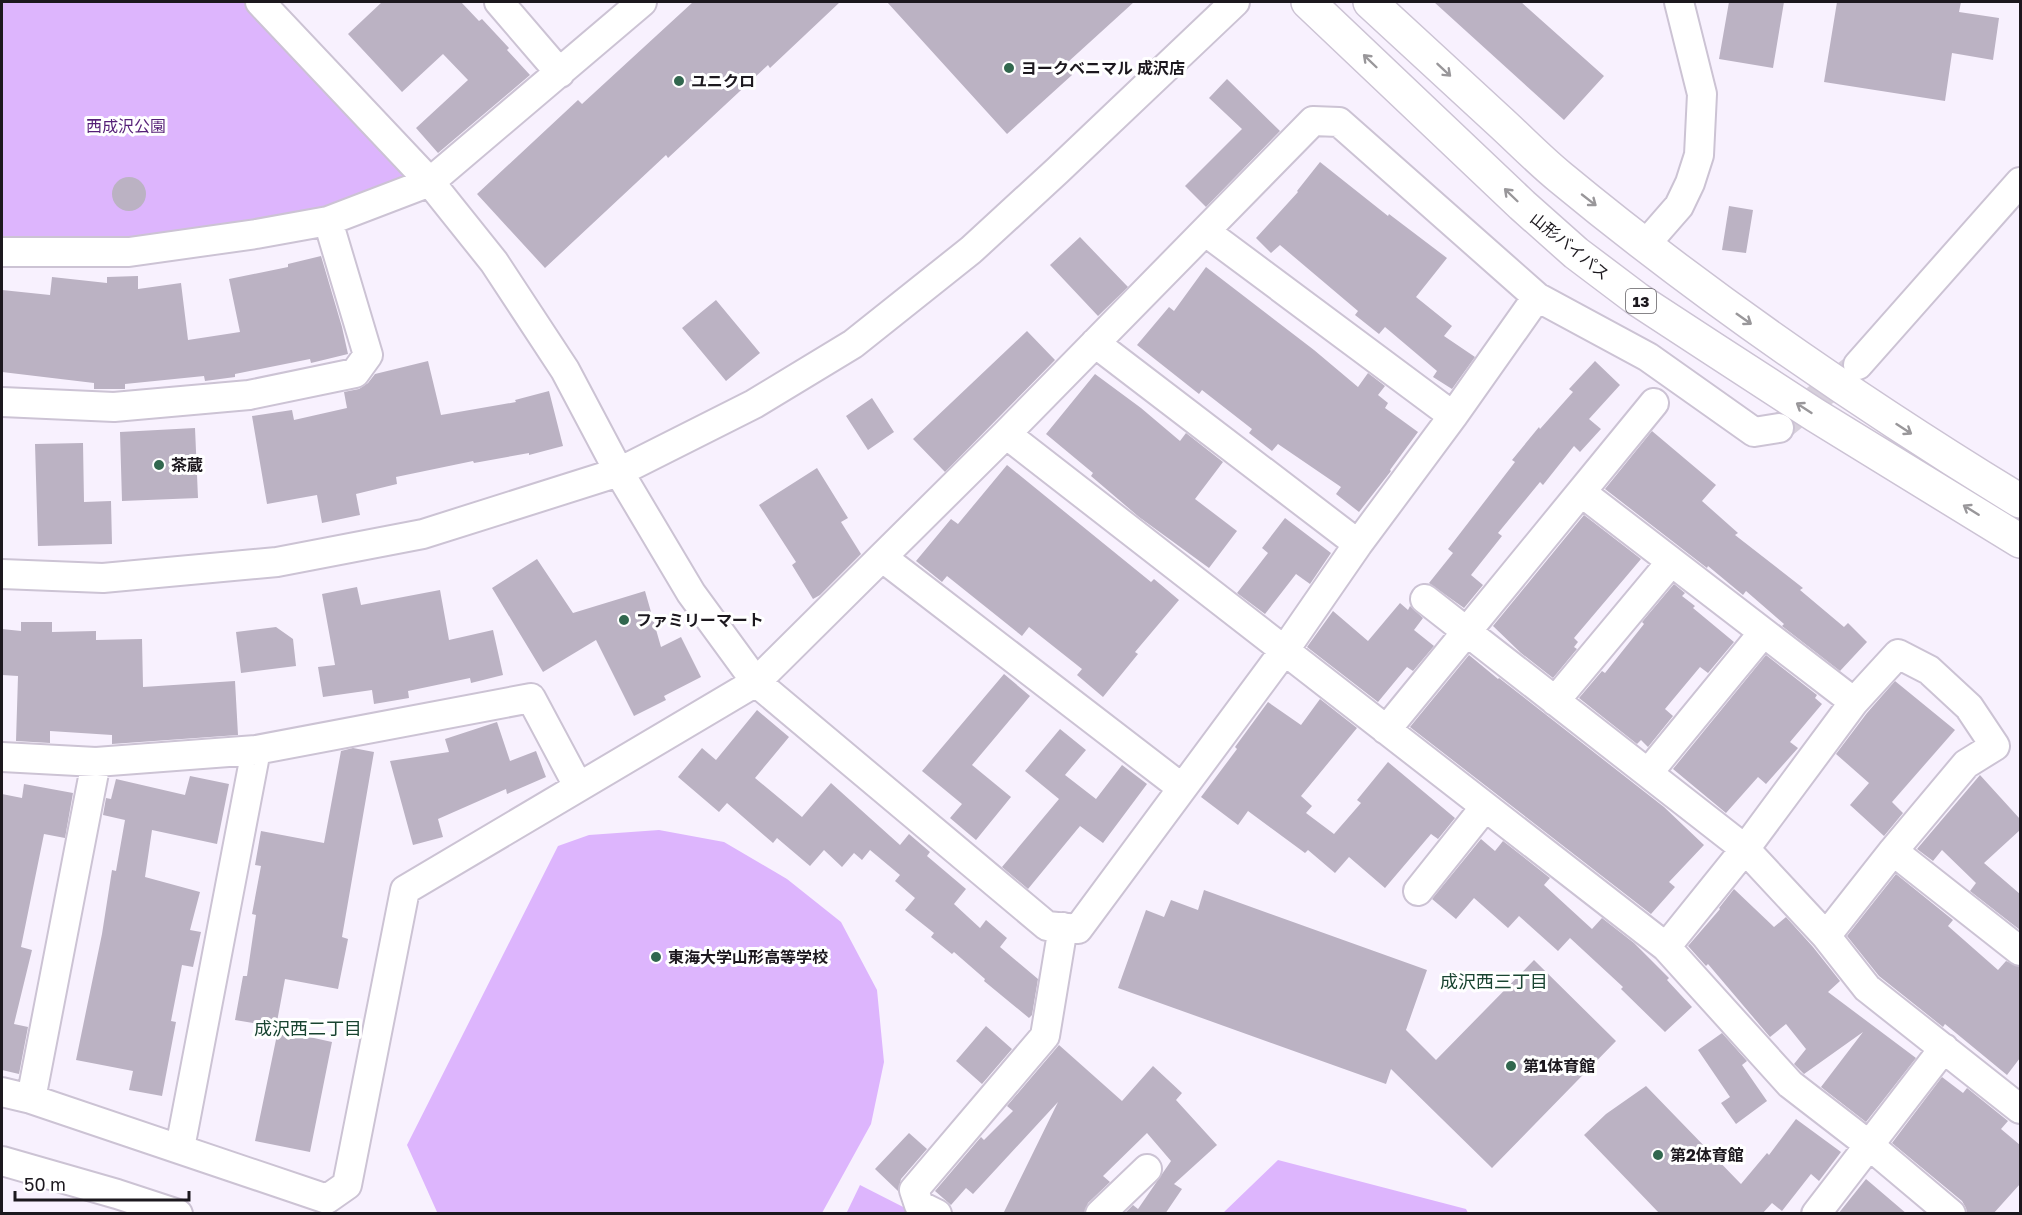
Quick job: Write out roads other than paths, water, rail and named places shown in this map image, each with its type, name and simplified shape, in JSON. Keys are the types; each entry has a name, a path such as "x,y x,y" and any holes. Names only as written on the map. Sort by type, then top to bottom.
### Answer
{"highway":[{"name":"山形バイパス","path":"1308,2 1521,206 1584,259 1637,299 1805,408 2020,541"},
{"path":"1370,2 1558,176 1645,245 1735,313 1830,380 2020,501"}],"street":[{"path":"260,2 430,182 494,262 565,370 619,472 690,593 756,682 1047,926 1078,929 1284,651 1358,544 1453,416 1537,297"},
{"path":"499,2 560,73"},
{"path":"2,252 129,252 256,234 328,221 430,182 642,2"},
{"path":"2,574 103,578 277,562 423,534 619,472 754,404 853,344 971,250 1235,2"},
{"path":"1645,245 1679,206 1690,183 1699,155 1702,94 1679,2"},
{"path":"2,1092 180,1148 328,1206 347,1185 405,890 756,682 883,558 1313,121 1339,122 1537,297 1648,357 1754,432 1779,428"},
{"path":"1858,365 2020,183"},
{"path":"2,402 114,407 249,395 355,373 368,355 328,221"},
{"path":"1206,232 1453,416"},
{"path":"1095,343 1358,544"},
{"path":"1386,730 1654,403"},
{"path":"1006,434 1666,947 1790,1084 1869,1145 1951,1214"},
{"path":"1581,492 1854,702"},
{"path":"883,558 1182,788"},
{"path":"1555,701 1671,562"},
{"path":"1425,598 1745,849 1826,936 1867,988 2020,1109"},
{"path":"1648,773 1763,633"},
{"path":"1666,947 1745,849 1854,702 1898,654 1929,670 1969,707 1995,746 1966,764 1826,936"},
{"path":"2,757 96,762 256,750 531,698 578,786"},
{"path":"180,1148 256,750"},
{"path":"31,1100 96,762"},
{"path":"1418,891 1485,807"},
{"path":"1893,851 2020,951"},
{"path":"937,1214 919,1204 914,1190 1045,1036 1063,927"},
{"path":"1816,1214 1944,1048"},
{"path":"2,1161 164,1211"},
{"path":"1100,1214 1147,1169"}],"tunnel":[{"path":"1779,428 1852,370"}],"place":[{"name":"ヨークベニマル 成沢店","path":"1009,68"},
{"name":"ユニクロ","path":"679,81"},
{"name":"茶蔵","path":"159,465"},
{"name":"ファミリーマート","path":"624,620"},
{"name":"東海大学山形高等学校","path":"656,957"},
{"name":"第1体育館","path":"1511,1066"},
{"name":"第2体育館","path":"1658,1155"}],"district":[{"name":"成沢西三丁目","path":"1494,981"},
{"name":"成沢西二丁目","path":"308,1028"}],"park label":[{"name":"西成沢公園","path":"126,126"}]}
